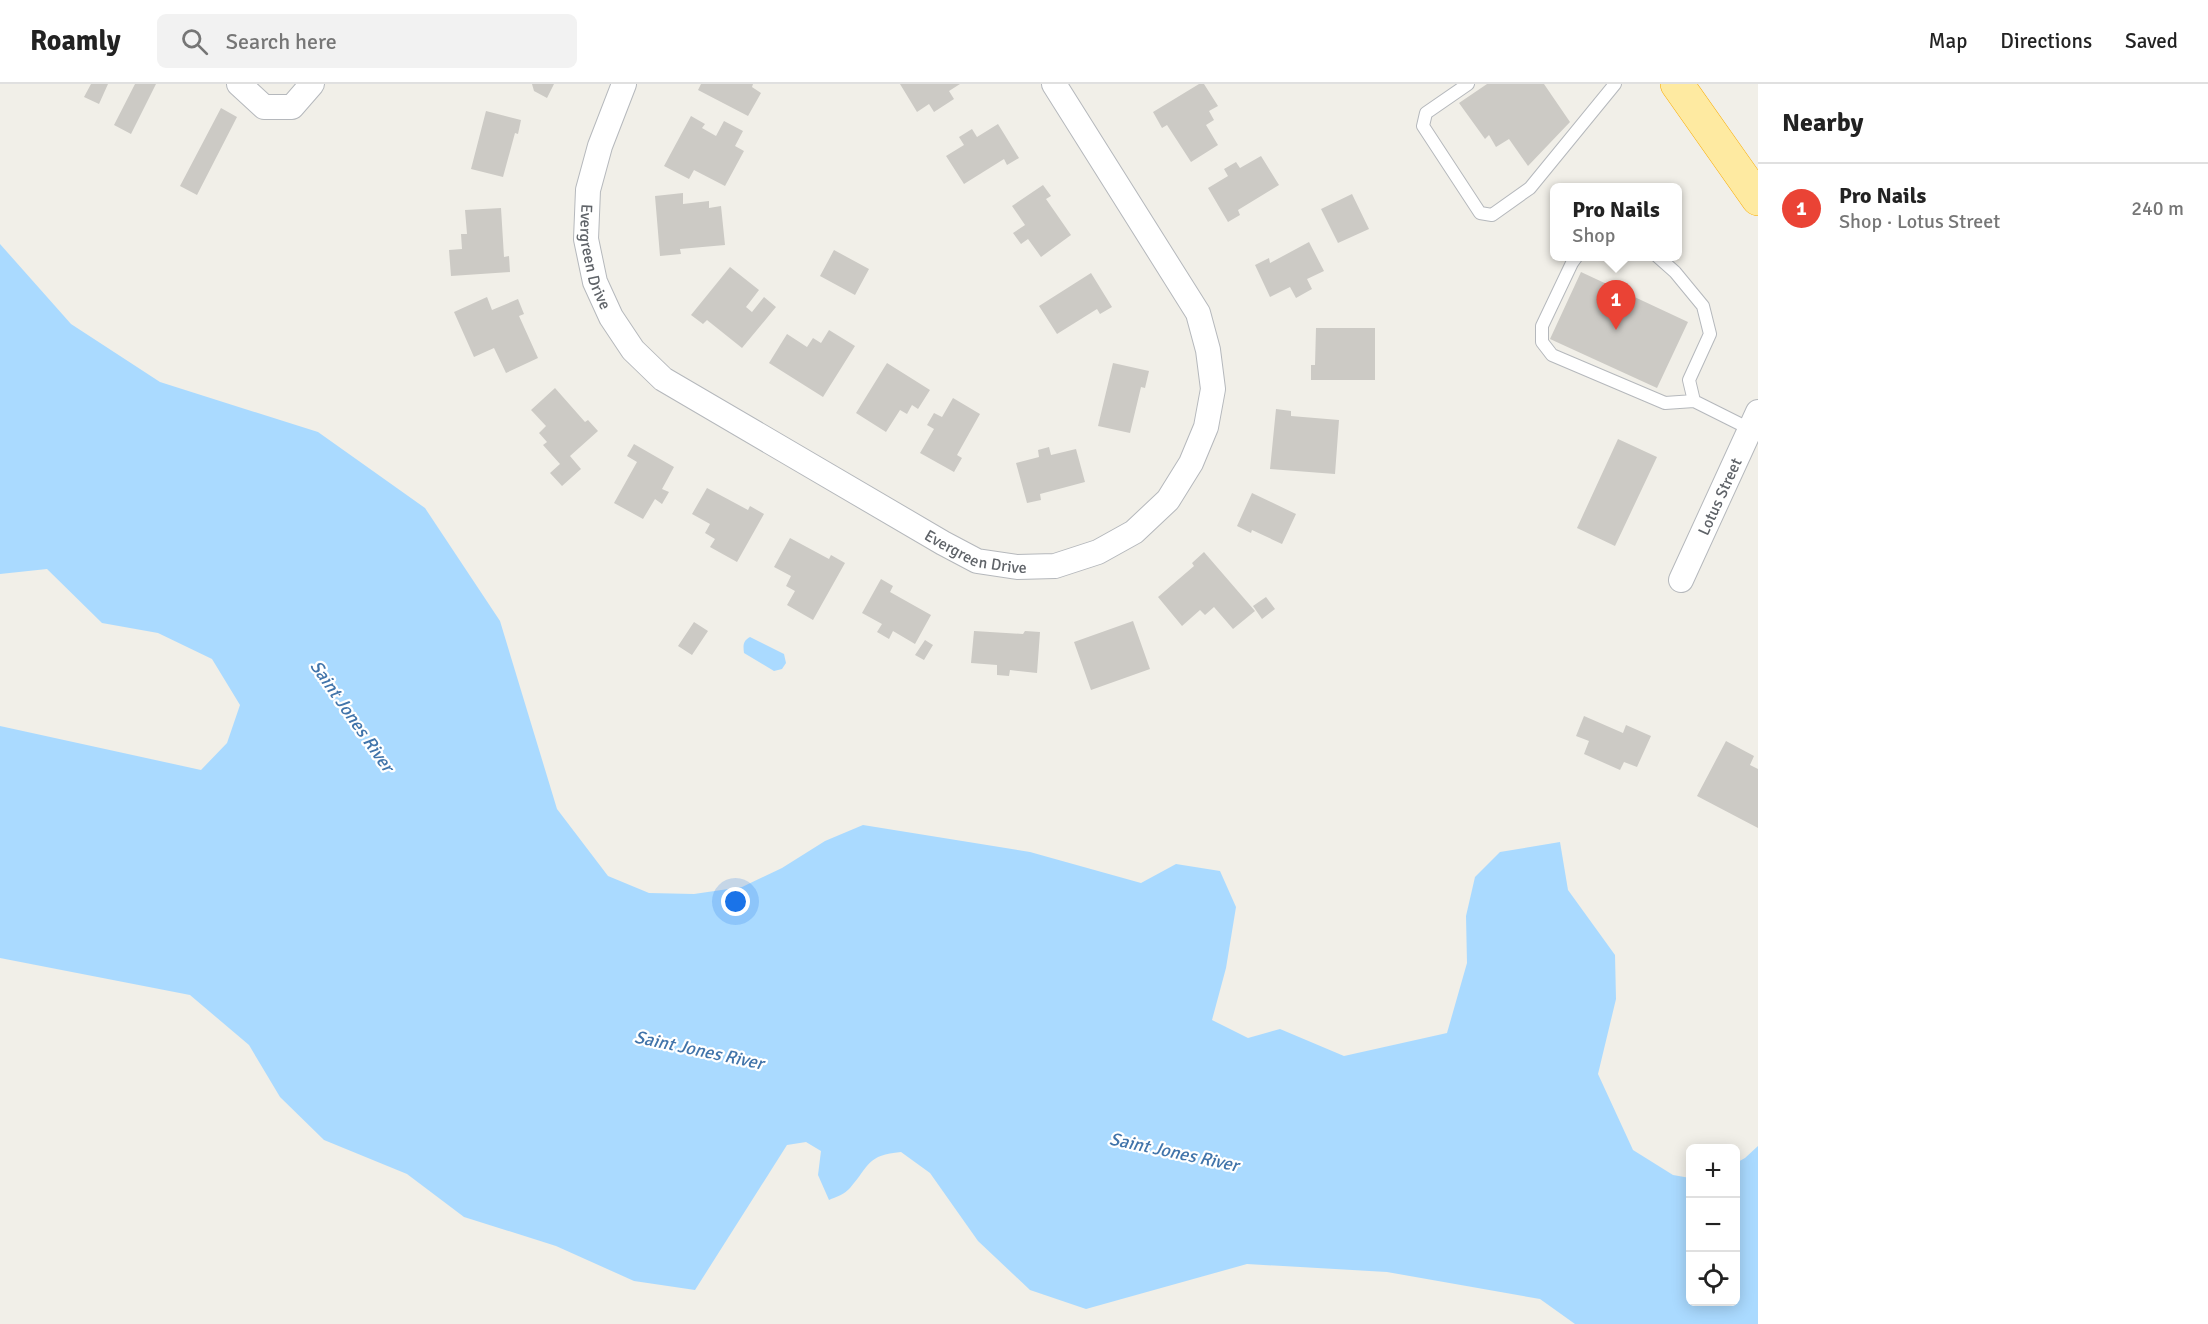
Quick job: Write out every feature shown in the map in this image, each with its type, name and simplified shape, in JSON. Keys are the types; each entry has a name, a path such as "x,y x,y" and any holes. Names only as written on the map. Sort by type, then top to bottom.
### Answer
{"highway":[{"path":"1677,84 1758,199"},
{"path":"1685,84 1758,164"}],"street":[{"path":"239,84 264,107 292,107 312,84"},
{"name":"Evergreen Drive","path":"624,84 600,146 588,190 586,239 595,282 611,317 633,350 663,379 943,543 977,561 1017,567 1055,566 1098,552 1134,532 1168,500 1191,463 1206,427 1213,389 1208,350 1198,313 1054,84"},
{"name":"Lotus Street","path":"1681,580 1754,421"}],"lane":[{"path":"1468,84 1426,113 1423,126 1480,213 1492,215 1530,188 1611,86"},
{"path":"1573,261 1542,326 1542,342 1552,355 1665,403 1694,401 1754,421"},
{"path":"1663,261 1675,272 1703,306 1710,334 1689,380 1694,401"}],"water":[{"name":"Saint Jones River","path":"0,244 71,324 160,382 318,432 425,508 500,621 557,809 608,876 649,893 694,894 742,887 782,868 825,841 863,825 1030,852 1141,883 1176,864 1220,871 1236,907 1226,968 1212,1020 1248,1038 1280,1029 1344,1056 1447,1033 1467,963 1466,916 1475,877 1500,852 1560,842 1568,890 1615,955 1616,999 1598,1074 1633,1150 1673,1175 1686,1177 1686,1306 1740,1306 1740,1161 1758,1146 1758,1324 1575,1324 1540,1299 1387,1272 1247,1264 1086,1309 1030,1290 978,1241 930,1173 901,1152 890,1153 870,1162 848,1190 829,1200 818,1175 821,1151 806,1142 787,1145 695,1290 634,1281 556,1246 464,1217 407,1174 324,1140 280,1097 249,1045 190,995 0,958 0,726 201,770 227,743 240,705 212,659 158,633 102,623 47,569 0,574"},
{"path":"750,637 784,654 786,663 782,669 774,671 744,653 744,643"}],"building":[{"path":"91,84 108,84 99,104 84,97"},
{"path":"135,84 156,84 131,134 114,125"},
{"path":"532,84 554,84 547,98 534,91"},
{"path":"701,84 753,84 752,87 761,93 748,116 698,90"},
{"path":"900,84 960,84 949,91 954,99 934,112 929,104 917,112"},
{"path":"1199,84 1204,84 1218,106 1209,111 1214,120 1206,125 1218,145 1191,162 1167,125 1162,128 1153,112"},
{"path":"1487,84 1544,84 1570,122 1528,166 1509,139 1496,147 1489,135 1485,139 1459,103"},
{"path":"221,108 237,117 197,195 180,186"},
{"path":"486,111 521,120 518,134 515,133 503,177 471,169"},
{"path":"691,116 705,124 702,128 716,136 724,121 743,131 735,146 744,151 725,186 694,170 689,179 664,166"},
{"path":"998,124 1019,158 1007,165 1004,159 964,184 946,156 964,145 959,137 972,129 977,137"},
{"path":"1261,156 1279,185 1238,210 1240,215 1228,222 1208,188 1228,176 1224,169 1236,162 1240,168"},
{"path":"1043,185 1051,196 1046,199 1071,235 1041,257 1028,239 1021,244 1013,233 1025,225 1012,206"},
{"path":"683,193 683,204 709,201 709,208 721,206 725,245 680,249 681,254 660,256 655,196"},
{"path":"1352,194 1369,229 1338,243 1321,209"},
{"path":"501,208 504,257 509,256 510,272 451,276 449,250 462,249 461,234 467,234 465,210"},
{"path":"1309,242 1324,271 1307,279 1312,289 1296,298 1290,287 1270,297 1255,265 1269,258 1270,263"},
{"path":"834,250 869,269 855,295 820,276"},
{"path":"730,267 759,290 746,307 752,312 764,297 776,307 742,348 707,320 703,324 691,315"},
{"path":"1581,272 1688,322 1657,388 1550,339"},
{"path":"1091,273 1112,307 1100,314 1097,309 1057,334 1039,306"},
{"path":"487,297 492,310 518,299 524,314 519,316 538,358 506,373 494,348 474,357 454,312"},
{"path":"1316,328 1375,328 1375,380 1311,380 1311,365 1315,365"},
{"path":"829,330 855,346 823,397 769,363 787,334 807,347 813,338 821,343"},
{"path":"887,363 930,390 918,409 912,405 907,414 900,410 886,432 856,413"},
{"path":"1113,363 1149,371 1145,388 1141,387 1130,433 1098,426"},
{"path":"555,388 585,422 588,420 598,431 570,456 581,469 562,486 550,473 560,464 543,445 547,442 539,433 546,426 531,410"},
{"path":"953,398 980,414 957,455 962,458 954,472 920,453 934,429 927,425 934,413 942,417"},
{"path":"1276,409 1291,411 1291,416 1339,420 1335,474 1270,469"},
{"path":"1618,439 1657,457 1615,546 1577,528"},
{"path":"634,444 674,467 662,489 669,492 662,504 655,499 643,519 614,503 637,462 627,456"},
{"path":"1049,447 1051,455 1076,449 1085,482 1040,494 1041,500 1027,503 1016,463 1039,457 1038,450"},
{"path":"707,488 748,510 750,506 764,514 737,562 710,547 715,539 705,533 710,524 692,514"},
{"path":"1252,493 1296,514 1282,544 1252,530 1251,533 1237,526"},
{"path":"790,538 829,559 831,555 845,563 813,620 787,605 795,591 786,586 791,576 774,567"},
{"path":"1204,552 1255,611 1233,629 1214,607 1205,615 1200,610 1182,626 1158,597 1194,566 1192,563"},
{"path":"881,579 893,586 890,592 931,615 915,644 893,631 889,639 877,632 882,624 862,613"},
{"path":"1266,597 1275,609 1262,619 1253,606"},
{"path":"1133,621 1150,669 1091,690 1074,642"},
{"path":"694,622 708,631 692,655 678,646"},
{"path":"974,631 1023,634 1025,631 1040,632 1037,673 1010,670 1009,676 997,675 997,665 971,663"},
{"path":"925,640 933,645 924,660 915,655"},
{"path":"1584,716 1623,733 1626,725 1651,736 1637,767 1624,762 1620,770 1584,754 1589,741 1576,736"},
{"path":"1726,741 1754,756 1750,765 1758,769 1758,828 1697,796"}],"place":[{"name":"Pro Nails","path":"1616,330"}]}
